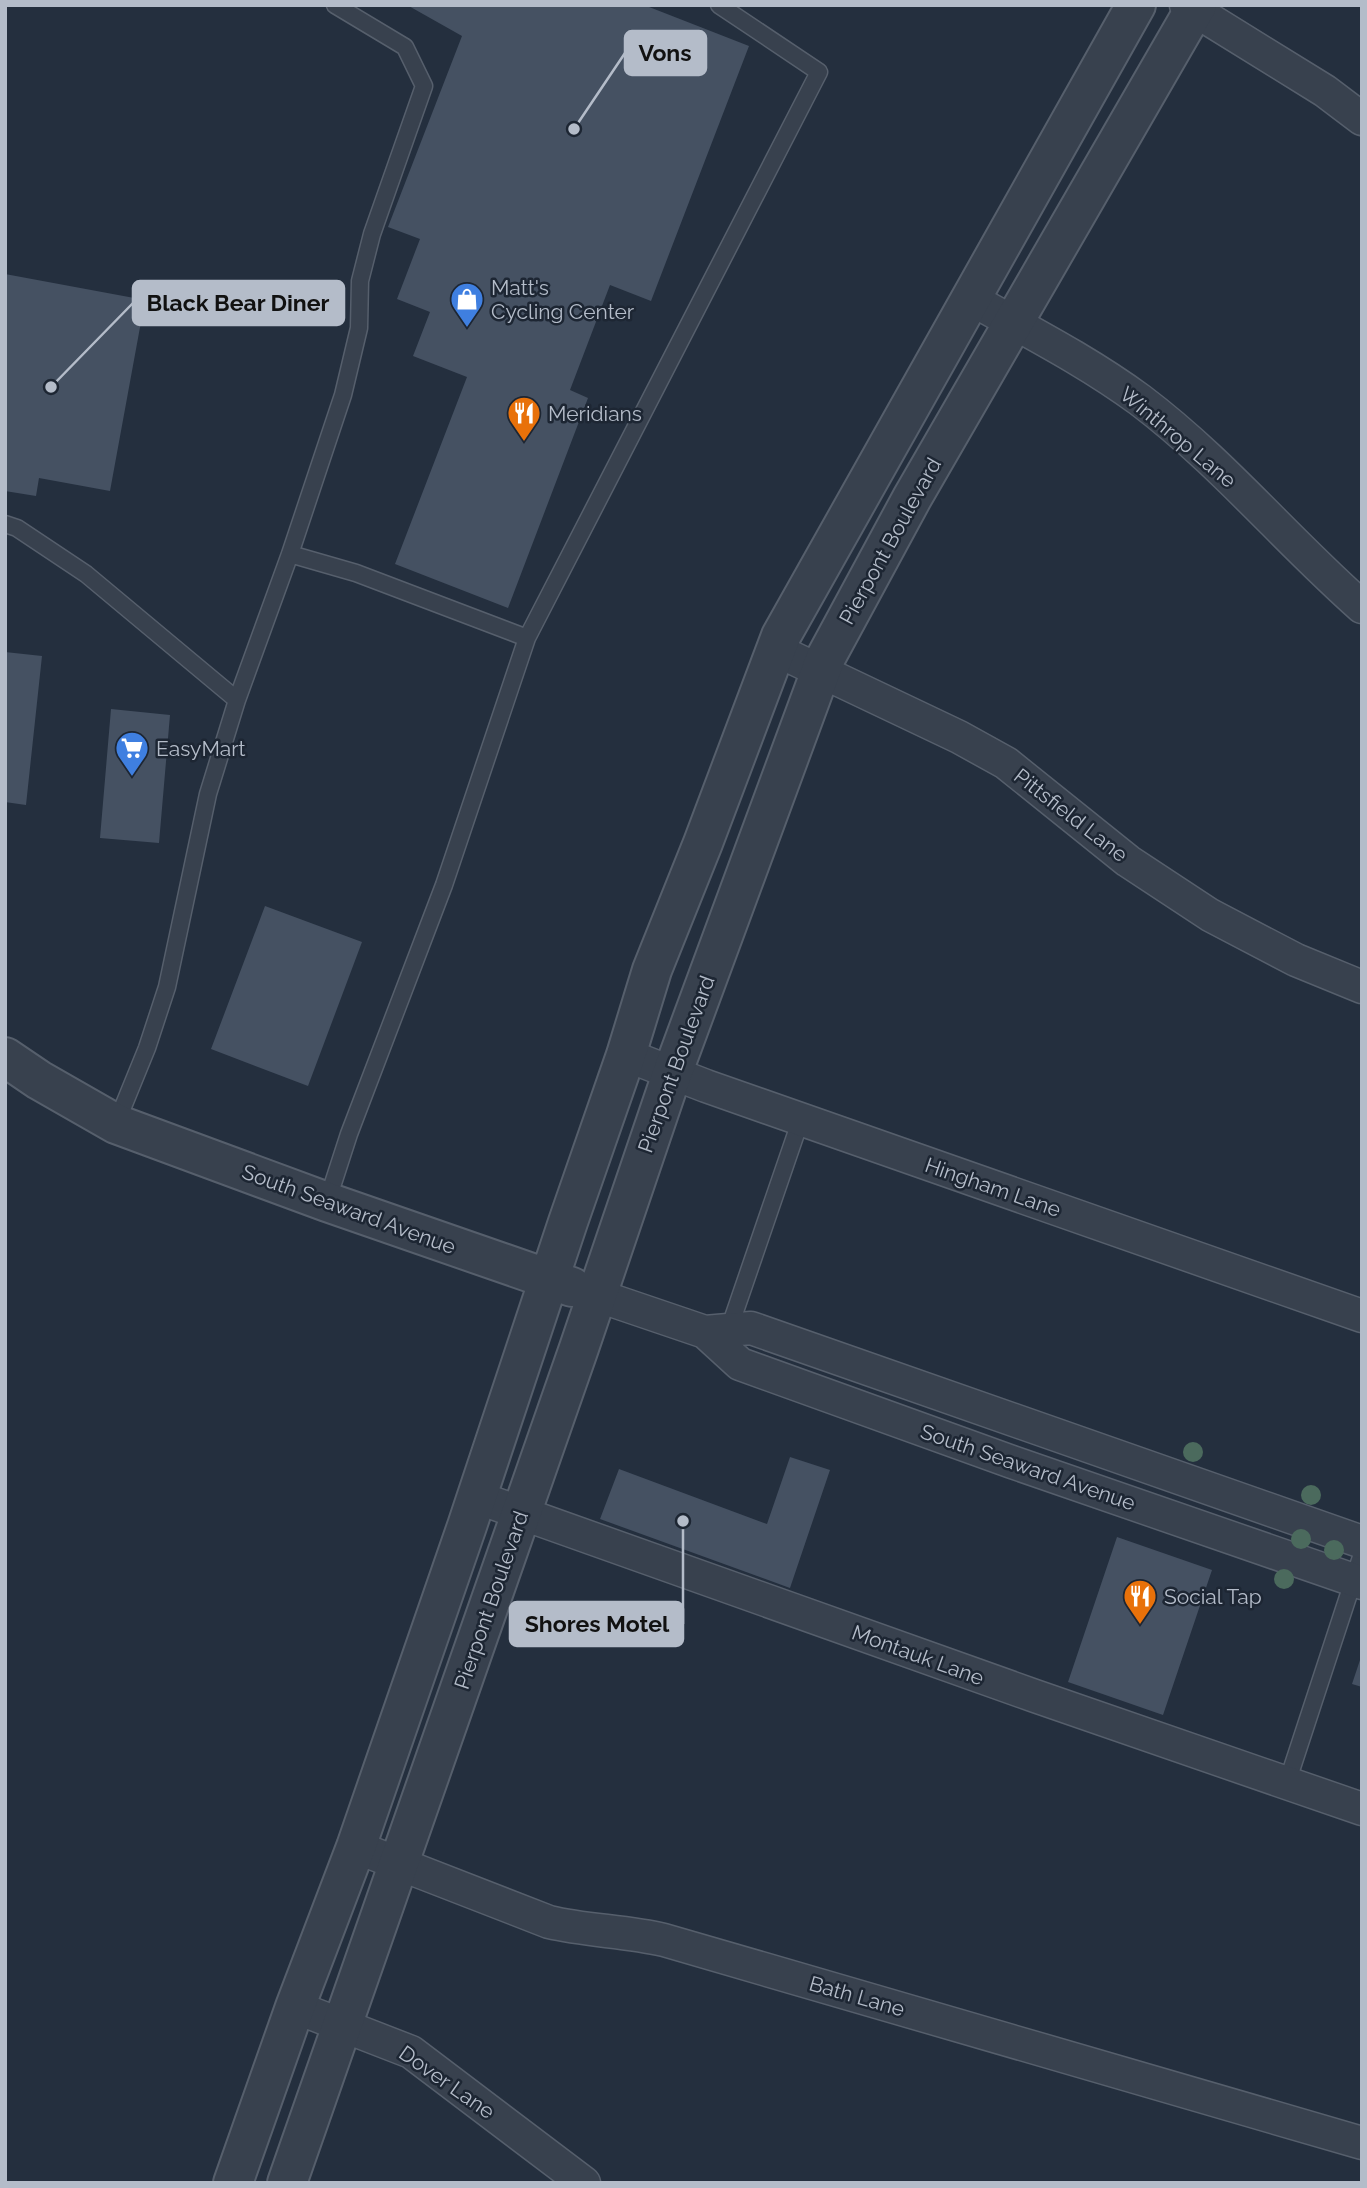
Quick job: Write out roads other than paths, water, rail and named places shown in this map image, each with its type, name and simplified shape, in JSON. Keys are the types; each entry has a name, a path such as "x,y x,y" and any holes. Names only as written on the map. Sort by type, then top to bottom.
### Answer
{"street":[{"path":"233,2183 295,2007 356,1847 532,1335 548,1279 626,1055 652,970 781,636 1136,5"},
{"path":"1192,7 1325,91 1362,119"},
{"name":"Pierpont Boulevard","path":"287,2183 672,1074 826,657 912,499 1192,7"},
{"name":"Winthrop Lane","path":"971,299 1058,347 1140,400 1213,463 1362,607"},
{"name":"Pittsfield Lane","path":"776,650 959,737 1006,763 1128,860 1209,915 1296,960 1362,987"},
{"name":"Hingham Lane","path":"626,1055 672,1074 1362,1316"},
{"name":"South Seaward Avenue","path":"5,1057 39,1080 116,1124 327,1202 596,1295 717,1331 751,1328 1362,1542"},
{"name":"South Seaward Avenue","path":"717,1331 740,1364 1260,1547 1359,1573"},
{"path":"804,1388 816,1351"},
{"path":"1106,1495 1119,1459"},
{"path":"1201,1527 1213,1490"},
{"name":"Montauk Lane","path":"476,1497 1362,1809"},
{"path":"1260,1547 1273,1512"},
{"name":"Bath Lane","path":"356,1847 549,1922 578,1929 636,1933 664,1940 1362,2143"},
{"name":"Dover Lane","path":"295,2007 411,2052 584,2183"}],"lane":[{"path":"116,1124 147,1048 167,987 208,794 237,700 290,554 343,395 359,328 360,281 372,234 424,86 405,47 335,5"},
{"path":"327,1202 349,1134 444,886 527,638 819,72 719,5"},
{"path":"5,524 17,528 86,574 237,700"},
{"path":"290,554 356,573 527,638"},
{"path":"717,1331 801,1119"},
{"path":"1287,1783 1359,1573"}],"place":[{"name":"Vons","path":"574,129"},
{"name":"Matt's Cycling Center","path":"467,329"},
{"name":"Black Bear Diner","path":"51,387"},
{"name":"Meridians","path":"524,443"},
{"name":"EasyMart","path":"132,778"},
{"name":"Shores Motel","path":"683,1521"},
{"name":"Social Tap","path":"1140,1626"}]}
